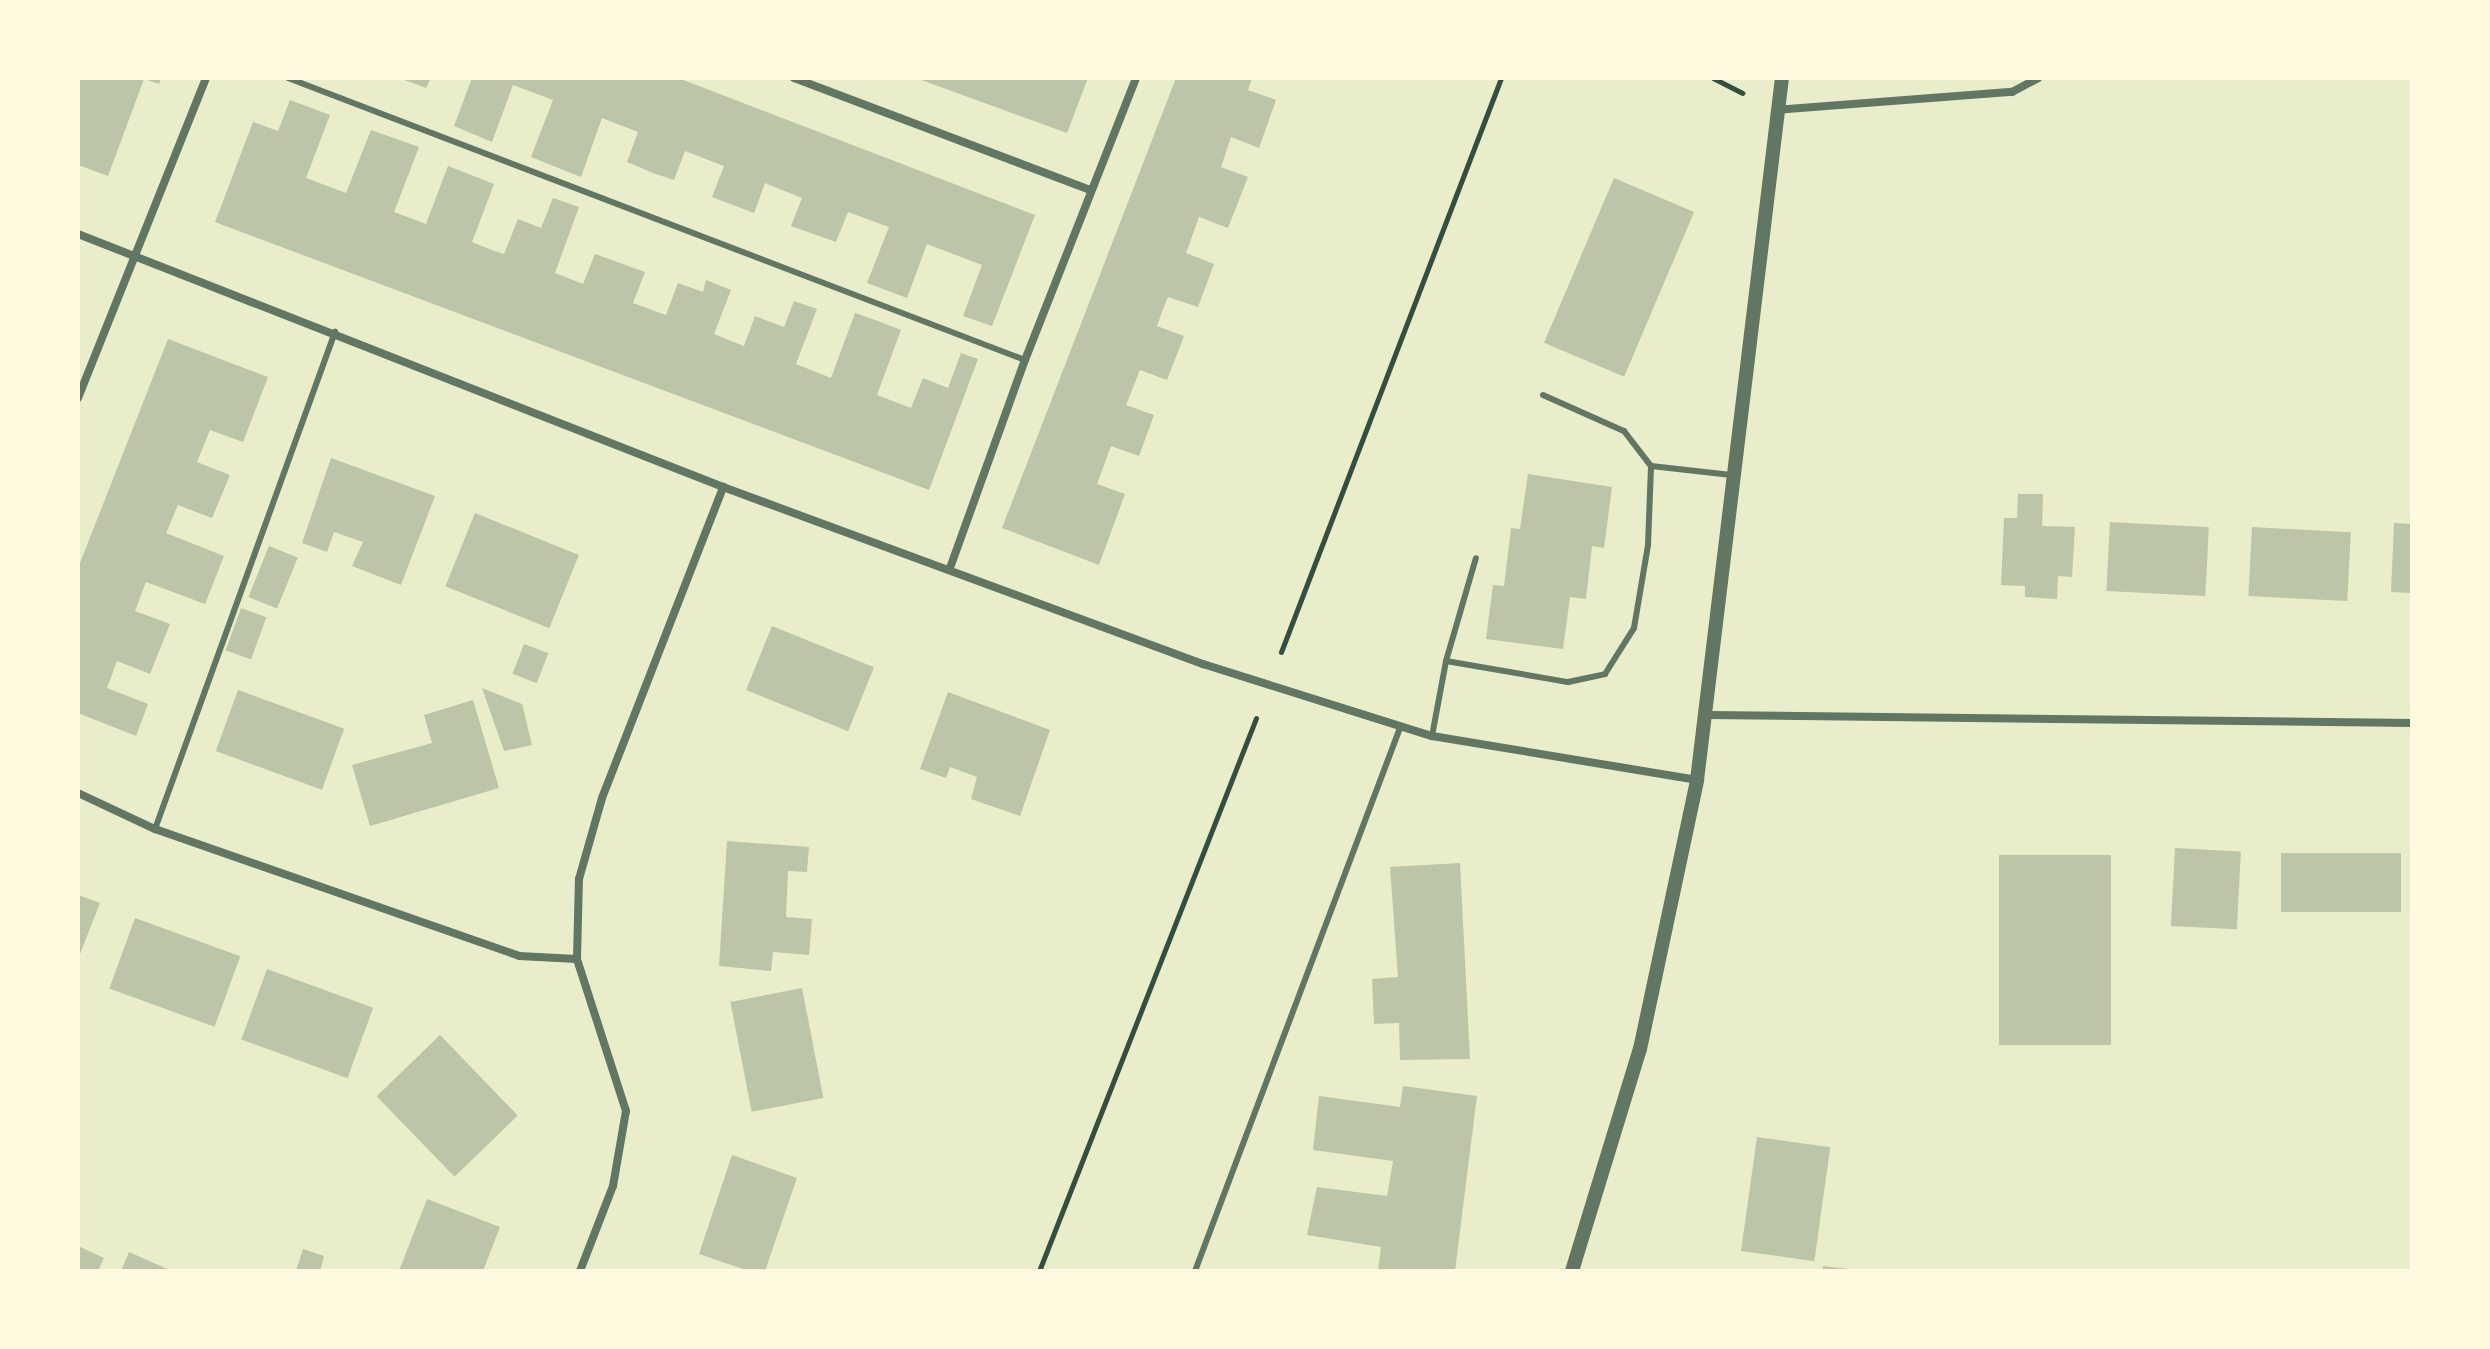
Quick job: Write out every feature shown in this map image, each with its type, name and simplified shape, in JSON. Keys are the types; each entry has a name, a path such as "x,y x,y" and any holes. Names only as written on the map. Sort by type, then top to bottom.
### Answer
{"street":[{"path":"78,398 206,78"},
{"path":"794,78 1090,190"},
{"path":"950,568 1025,360 1136,78"},
{"path":"1572,1271 1640,1049 1697,780 1736,476 1775,110 1782,78"},
{"path":"1775,110 2012,92 2038,78"},
{"path":"78,234 335,332 723,487 950,568 1203,664 1432,736 1697,780"},
{"path":"580,1271 613,1186 626,1111 577,959 579,879 602,798 723,487"},
{"path":"1707,715 2412,723"},
{"path":"78,793 155,829 519,956 577,959"}],"lane":[{"path":"288,78 1025,360"},
{"path":"155,829 335,332"},
{"path":"1446,661 1568,682 1605,674 1634,628 1648,545 1651,466 1624,431 1543,395"},
{"path":"1651,466 1736,476"},
{"path":"1432,736 1446,661 1476,558"},
{"path":"1195,1271 1400,728"}],"path":[{"path":"1344,485 1501,78"},
{"path":"1039,1271 1214,829"}],"building":[{"path":"78,78 161,78 159,84 144,79 108,176 78,165"},
{"path":"399,78 431,78 426,88"},
{"path":"472,78 678,78 1035,215 992,326 963,316 982,265 927,244 907,298 867,283 889,227 848,212 836,242 791,226 802,198 765,183 754,213 712,197 724,166 685,151 674,180 627,162 638,132 602,118 581,177 531,157 553,100 513,85 492,142 454,126"},
{"path":"916,78 1088,78 1067,133"},
{"path":"1176,78 1252,78 1248,90 1276,100 1259,148 1231,137 1221,167 1248,177 1228,228 1199,217 1186,253 1214,264 1198,307 1168,297 1163,309 1157,326 1184,336 1167,380 1140,370 1126,405 1154,415 1139,456 1111,446 1097,484 1125,494 1099,565 1002,528"},
{"path":"290,100 330,115 306,178 346,193 371,130 419,147 394,212 426,224 448,166 494,184 472,242 504,254 518,219 541,228 553,198 579,207 555,273 583,284 595,254 645,272 633,303 666,315 678,283 703,292 706,280 731,290 714,334 744,346 755,316 784,327 794,301 817,309 796,364 831,378 855,313 878,321 901,330 877,395 911,408 923,378 948,388 961,353 978,359 929,490 215,222 253,122 278,131"},
{"path":"1614,178 1694,212 1624,377 1544,343"},
{"path":"168,339 268,377 243,442 210,430 197,462 230,475 212,518 178,505 166,533 224,556 205,604 146,582 135,611 170,624 150,674 117,661 107,688 148,704 136,736 78,713 78,568"},
{"path":"331,458 435,496 401,585 352,566 363,542 334,532 327,552 302,543"},
{"path":"1528,474 1612,487 1604,548 1592,546 1586,599 1570,597 1563,649 1486,639 1493,585 1504,586 1511,528 1520,529"},
{"path":"2018,494 2043,494 2042,526 2075,527 2072,577 2058,576 2057,599 2025,597 2025,586 2001,585 2004,518 2017,518"},
{"path":"475,513 579,555 549,628 445,586"},
{"path":"2110,522 2209,527 2205,596 2106,591"},
{"path":"2394,523 2412,524 2412,593 2391,592"},
{"path":"2252,527 2351,532 2347,601 2248,596"},
{"path":"269,546 298,558 277,609 248,597"},
{"path":"241,608 266,617 251,660 226,650"},
{"path":"772,626 874,667 848,731 746,690"},
{"path":"524,644 548,653 537,683 513,674"},
{"path":"482,688 522,704 532,745 504,751"},
{"path":"238,690 344,729 322,790 216,751"},
{"path":"948,692 1050,730 1020,816 971,799 977,777 950,767 946,778 920,769"},
{"path":"473,700 499,788 370,826 352,765 432,743 424,715"},
{"path":"727,841 809,847 807,872 788,871 786,917 812,919 809,955 773,952 771,971 719,966"},
{"path":"2175,848 2241,851 2237,929 2171,926"},
{"path":"2281,853 2401,853 2401,912 2281,912"},
{"path":"1999,855 2111,855 2111,1045 1999,1045"},
{"path":"1460,863 1470,1059 1400,1060 1399,1023 1374,1024 1372,979 1398,977 1390,867"},
{"path":"78,895 100,903 78,959"},
{"path":"135,918 240,956 215,1027 109,988"},
{"path":"267,969 373,1008 348,1078 241,1039"},
{"path":"802,988 823,1098 752,1112 730,1002"},
{"path":"440,1035 518,1116 454,1177 377,1096"},
{"path":"1403,1086 1477,1096 1455,1271 1378,1271 1381,1247 1307,1235 1317,1187 1387,1196 1393,1161 1313,1150 1319,1096 1400,1107"},
{"path":"1757,1137 1830,1147 1814,1261 1741,1251"},
{"path":"732,1155 797,1178 765,1271 749,1271 699,1254"},
{"path":"427,1199 500,1227 483,1271 399,1271"},
{"path":"78,1246 104,1258 98,1271 78,1271"},
{"path":"303,1249 324,1256 320,1271 296,1271"},
{"path":"129,1252 172,1271 121,1271"},
{"path":"1823,1266 1849,1269 1849,1271 1823,1271"}]}
